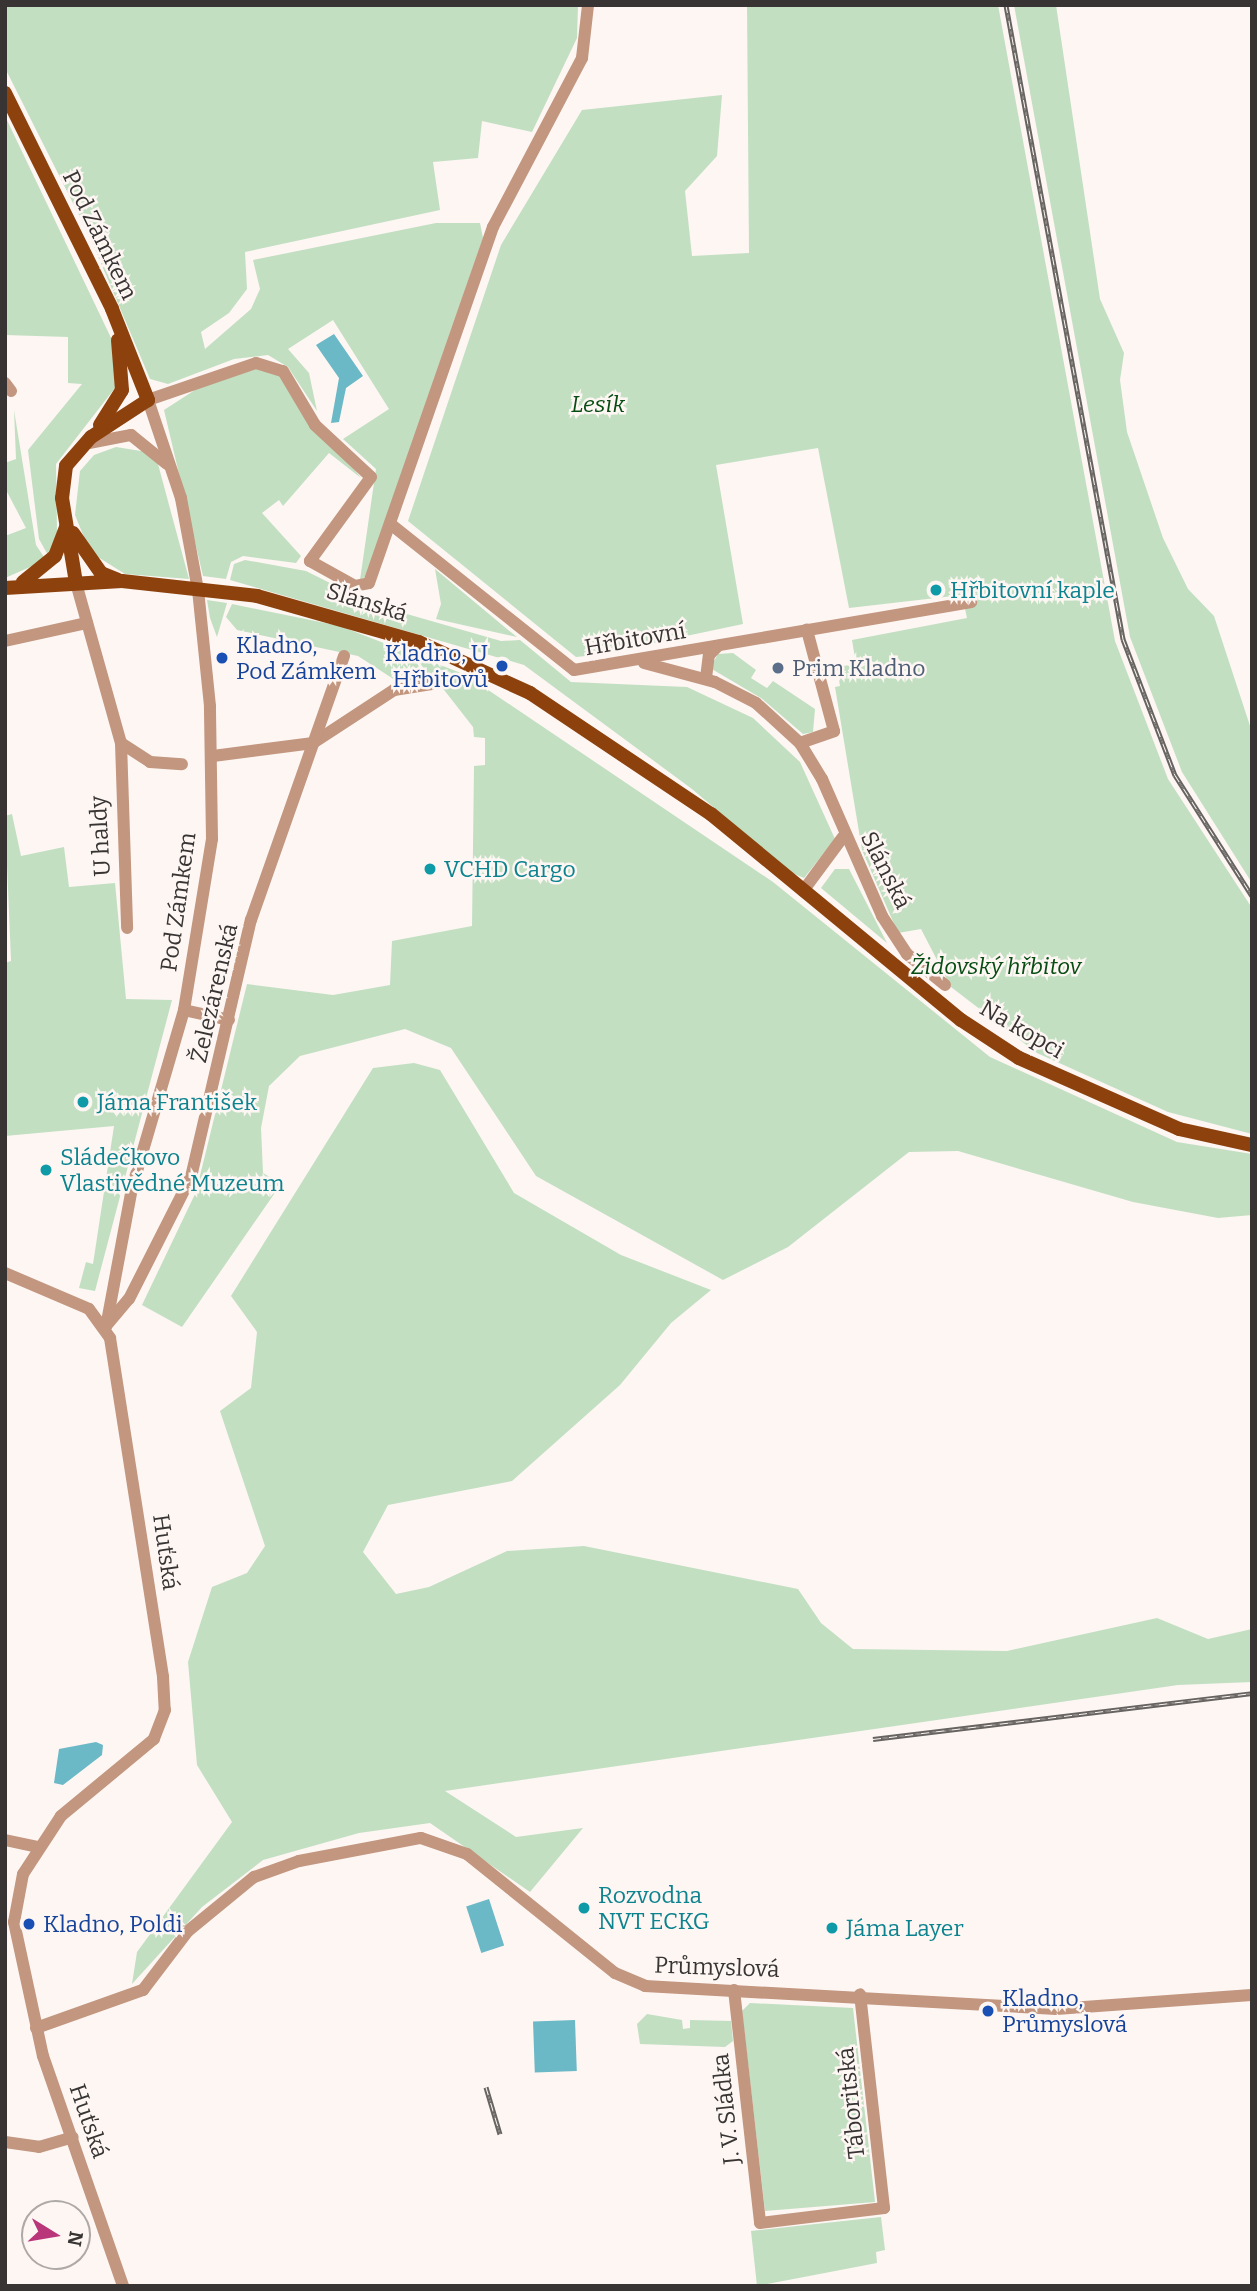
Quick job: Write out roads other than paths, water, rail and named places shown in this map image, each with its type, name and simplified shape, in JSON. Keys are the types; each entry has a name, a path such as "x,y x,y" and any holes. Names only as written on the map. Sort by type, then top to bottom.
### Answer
{"main road":[{"name":"Pod Zámkem","path":"5,93 99,286 148,400"},
{"path":"91,437 117,401 125,373 99,286"},
{"path":"76,583 62,482 79,448 91,437 148,400"},
{"path":"68,522 101,573 122,581"},
{"path":"7,588 39,575 55,556 68,522"},
{"name":"Slánská","path":"7,588 122,581 257,596 419,642 530,693 711,814 803,891"},
{"name":"Na kopci","path":"803,891 961,1020 1019,1058 1179,1129 1252,1145"}],"street":[{"path":"148,400 256,363 283,371 315,425 370,474 369,487 309,560 349,583 369,583 393,526 493,227 582,58 588,5"},
{"name":"Pod Zámkem","path":"106,1327 132,1188 184,1010 212,839 213,756 202,616 175,476 148,400"},
{"name":"Pod Zámkem","path":"79,448 107,436 131,435 155,449 175,476"},
{"name":"Hřbitovní","path":"393,526 561,666 578,671 971,602"},
{"path":"76,583 121,743 150,762 182,764"},
{"path":"5,641 87,623"},
{"path":"800,743 834,731 807,630"},
{"path":"705,678 718,646"},
{"name":"Železárenská","path":"106,1327 129,1299 191,1177 251,920 344,656"},
{"name":"Slánská","path":"633,663 705,678 756,704 800,743 822,779 843,836 907,954 945,985"},
{"path":"213,756 313,743 394,690 432,684"},
{"name":"U haldy","path":"121,743 127,928"},
{"path":"803,891 843,836"},
{"path":"184,1010 229,1020"},
{"path":"5,1273 89,1309 106,1327"},
{"name":"Huťská","path":"106,1327 117,1364 165,1710 146,1749 61,1816 37,1847 23,1874 14,1922 36,2028 123,2286"},
{"name":"Průmyslová","path":"36,2028 143,1990 187,1931 254,1877 299,1861 421,1838 474,1859 626,1980 734,1990 860,1994 1056,2009 1252,1996"},
{"path":"5,1840 37,1847"},
{"name":"J. V. Sládka","path":"734,1990 760,2223 884,2208"},
{"name":"Táboritská","path":"860,1994 884,2208"},
{"path":"5,2142 39,2147 73,2137"}],"water":[{"path":"334,334 363,376 346,388 339,422 331,423 339,378 316,345"},
{"path":"96,1742 103,1745 102,1755 63,1785 54,1783 59,1749"},
{"path":"489,1899 504,1946 481,1953 466,1906"},
{"path":"575,2020 577,2071 535,2072 533,2021"}],"railway":[{"path":"1006,5 1123,639 1175,775 1252,896"},
{"path":"873,1739 1252,1693"},
{"path":"486,2087 500,2134"}],"place":[{"name":"Hřbitovní kaple","path":"936,590"},
{"name":"Kladno, Pod Zámkem","path":"222,658"},
{"name":"Kladno, U Hřbitovů","path":"502,666"},
{"name":"Prim Kladno","path":"778,668"},
{"name":"VCHD Cargo","path":"430,869"},
{"name":"Jáma František","path":"83,1102"},
{"name":"Sládečkovo Vlastivědné Muzeum","path":"46,1170"},
{"name":"Rozvodna NVT ECKG","path":"584,1908"},
{"name":"Kladno, Poldi","path":"29,1924"},
{"name":"Jáma Layer","path":"832,1928"},
{"name":"Kladno, Průmyslová","path":"988,2011"}],"park label":[{"name":"Lesík","path":"598,404"},
{"name":"Židovský hřbitov","path":"996,966"}]}
